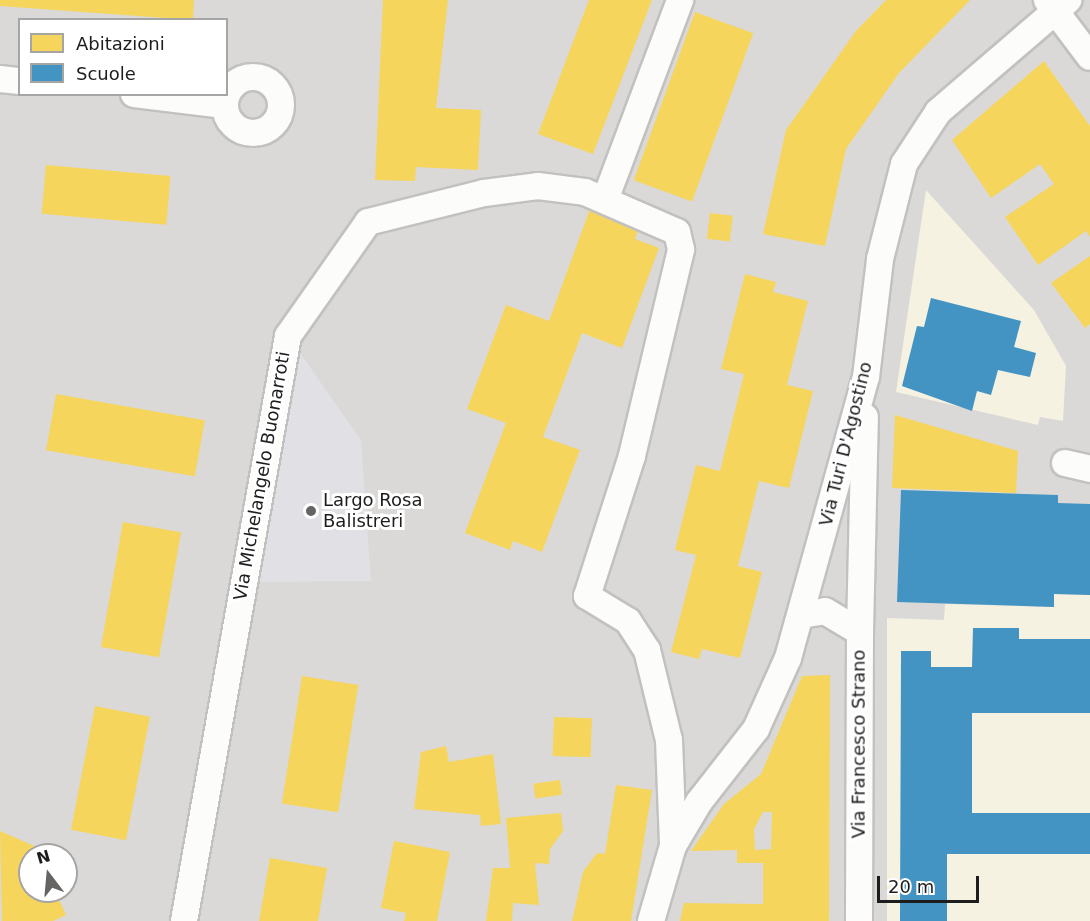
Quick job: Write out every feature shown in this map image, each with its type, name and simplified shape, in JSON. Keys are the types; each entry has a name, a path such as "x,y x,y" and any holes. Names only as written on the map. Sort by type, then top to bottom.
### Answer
{"street":[{"path":"605,200 680,0"},
{"path":"1057,3 1090,57"},
{"name":"Via Turi D'Agostino","path":"651,921 673,846 699,802 756,729 801,615 866,377 880,259 904,164 938,112 1057,3"},
{"path":"0,79 18,81"},
{"path":"150,96 224,105"},
{"name":"Via Michelangelo Buonarroti","path":"184,921 288,336 368,222 538,186 605,200 676,232 681,250 632,456 587,596 628,621 647,650 669,740 673,846"},
{"path":"860,632 866,377"},
{"path":"1065,463 1090,469"},
{"name":"Via Francesco Strano","path":"801,615 825,611 860,632 859,921"}],"shaded area":[{"path":"0,0 1090,0 1090,921 0,921"},
{"path":"926,190 1034,310 1066,366 1063,421 1040,417 1038,425 896,392"},
{"name":"Largo Rosa Balistreri","path":"288,336 361,440 371,581 243,582"},
{"path":"1054,594 1090,595 1090,921 887,921 887,618 944,620 945,604 1054,607"}],"building: Abitazioni":[{"path":"0,0 194,0 193,18 0,6"},
{"path":"383,0 448,0 436,108 481,110 478,170 416,167 415,181 375,180"},
{"path":"589,0 652,0 593,154 538,134"},
{"path":"886,0 970,0 899,73 846,149 825,246 763,234 786,130 856,31"},
{"path":"695,12 753,33 692,201 634,180"},
{"path":"1044,61 1090,126 1090,237 1086,231 1038,265 1005,217 1054,184 1040,164 991,198 952,140"},
{"path":"46,165 171,176 166,225 42,214"},
{"path":"590,209 639,227 635,239 659,248 622,348 582,333 543,437 580,450 542,552 513,541 510,550 465,533 506,423 467,409 506,305 549,321"},
{"path":"710,213 733,216 730,242 707,239"},
{"path":"1090,256 1090,324 1085,328 1051,283"},
{"path":"745,274 776,282 773,292 808,301 787,385 813,391 789,488 759,481 738,566 762,572 740,658 702,649 699,659 671,652 696,555 675,550 696,465 720,471 744,374 721,369"},
{"path":"56,394 205,420 195,476 46,450"},
{"path":"895,415 1018,451 1016,493 892,488"},
{"path":"123,522 181,532 159,657 101,647"},
{"path":"830,675 829,921 680,921 684,903 763,904 763,863 737,863 737,850 691,851 724,804 761,774 802,676","holes":["763,812 772,812 771,849 755,850 754,829"]},
{"path":"302,676 358,685 338,812 282,803"},
{"path":"95,706 150,717 126,840 71,830"},
{"path":"554,717 592,718 591,757 553,756"},
{"path":"446,746 449,762 493,754 501,824 481,826 480,815 414,809 421,752"},
{"path":"560,780 562,795 535,799 533,784"},
{"path":"616,785 652,790 631,921 572,921 583,872 597,853 605,854"},
{"path":"561,813 563,831 550,849 549,864 535,863 539,905 513,903 512,921 486,921 493,868 510,868 506,818"},
{"path":"0,831 27,843 18,843 18,903 60,903 66,915 53,921 2,921"},
{"path":"394,841 450,852 437,921 404,921 406,913 381,908"},
{"path":"270,858 327,868 318,921 259,921"}],"building: Scuole":[{"path":"931,298 1021,321 1014,347 1036,353 1030,377 998,370 991,395 977,391 972,411 902,386 917,326 924,327"},
{"path":"901,490 1058,495 1058,503 1090,504 1090,595 1054,594 1054,607 897,602"},
{"path":"973,628 1019,628 1019,639 1090,639 1090,713 972,713 972,813 1090,813 1090,854 947,854 947,921 900,921 901,651 931,651 931,667 972,667"}],"place":[{"name":"Largo Rosa Balistreri","path":"311,511"}]}
